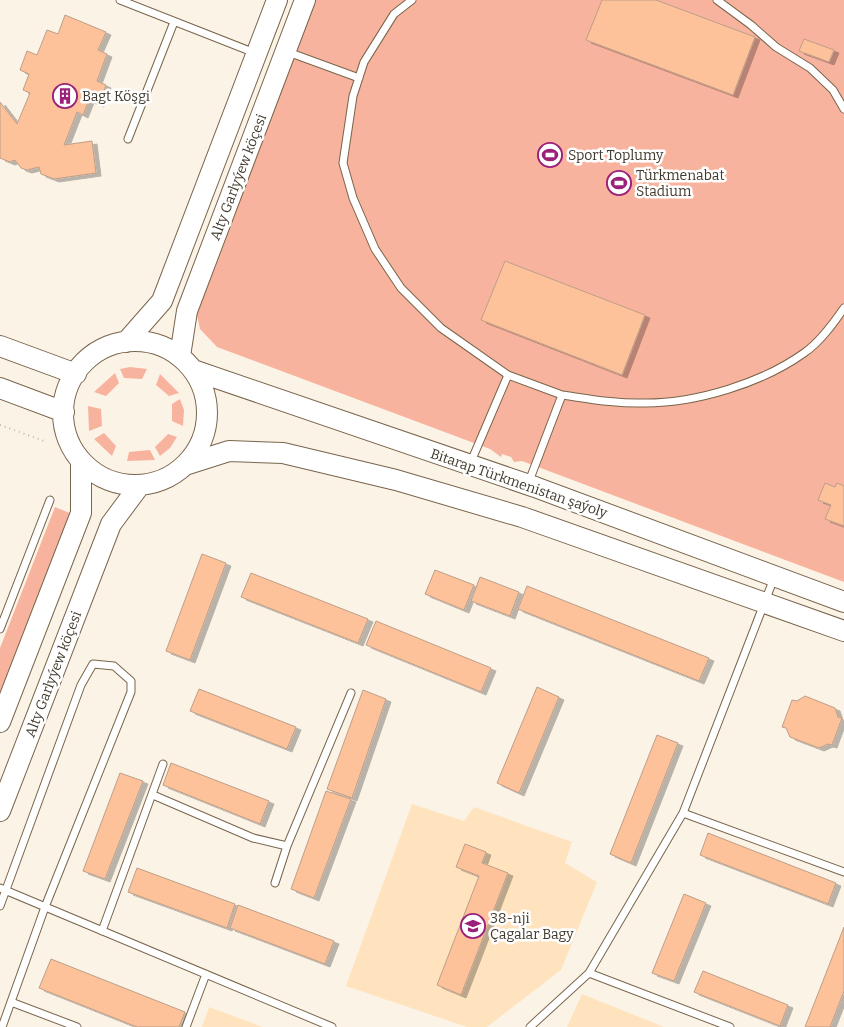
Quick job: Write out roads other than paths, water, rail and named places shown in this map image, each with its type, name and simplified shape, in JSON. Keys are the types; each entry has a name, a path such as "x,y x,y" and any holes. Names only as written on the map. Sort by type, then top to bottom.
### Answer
{"main road":[{"name":"Alty Garlyýew köçesi","path":"126,342 162,301 277,0"},
{"name":"Alty Garlyýew köçesi","path":"186,363 187,311 305,0"},
{"path":"185,465 198,448 203,436 207,408 203,388 186,363 154,344 126,342 104,348 85,362 70,382 64,412 65,431 71,447 81,461 98,475 118,483 140,485 164,479 185,465 229,451 284,453 396,480 522,516 844,632"},
{"path":"0,346 76,374"},
{"name":"Bitarap Türkmenistan şaýoly","path":"186,363 469,465 528,484 776,575 844,602"},
{"path":"0,388 64,412"},
{"path":"0,722 81,513 81,461"},
{"name":"Alty Garlyýew köçesi","path":"0,810 105,537 111,524 140,485"}],"lane":[{"path":"120,0 256,54"},
{"path":"412,0 394,14 364,62 353,96 343,163 353,198 375,250 401,288 441,328 508,375 562,395 611,402 654,403 677,401 751,382 804,353 831,327 844,308"},
{"path":"716,0 751,25 776,47 810,68 833,90 844,109"},
{"path":"128,138 174,22"},
{"path":"286,50 359,78"},
{"path":"469,465 508,375"},
{"path":"528,484 562,395"},
{"path":"0,629 50,500"},
{"path":"530,1027 589,972 683,813 776,575"},
{"path":"0,906 3,889 80,685 93,664 114,666 131,681 131,692 45,907 2,1027"},
{"path":"275,883 287,846 351,693"},
{"path":"102,931 163,764"},
{"path":"153,795 253,838 287,846"},
{"path":"683,813 844,872"},
{"path":"3,889 332,1027"},
{"path":"589,972 730,1027"},
{"path":"186,1027 206,974"},
{"path":"11,1002 77,1027"}],"place":[{"name":"Bagt Köşgi","path":"65,96"},
{"name":"Sport Toplumy","path":"550,155"},
{"name":"Türkmenabat Stadium","path":"619,183"},
{"name":"38-nji Çagalar Bagy","path":"473,926"}]}
